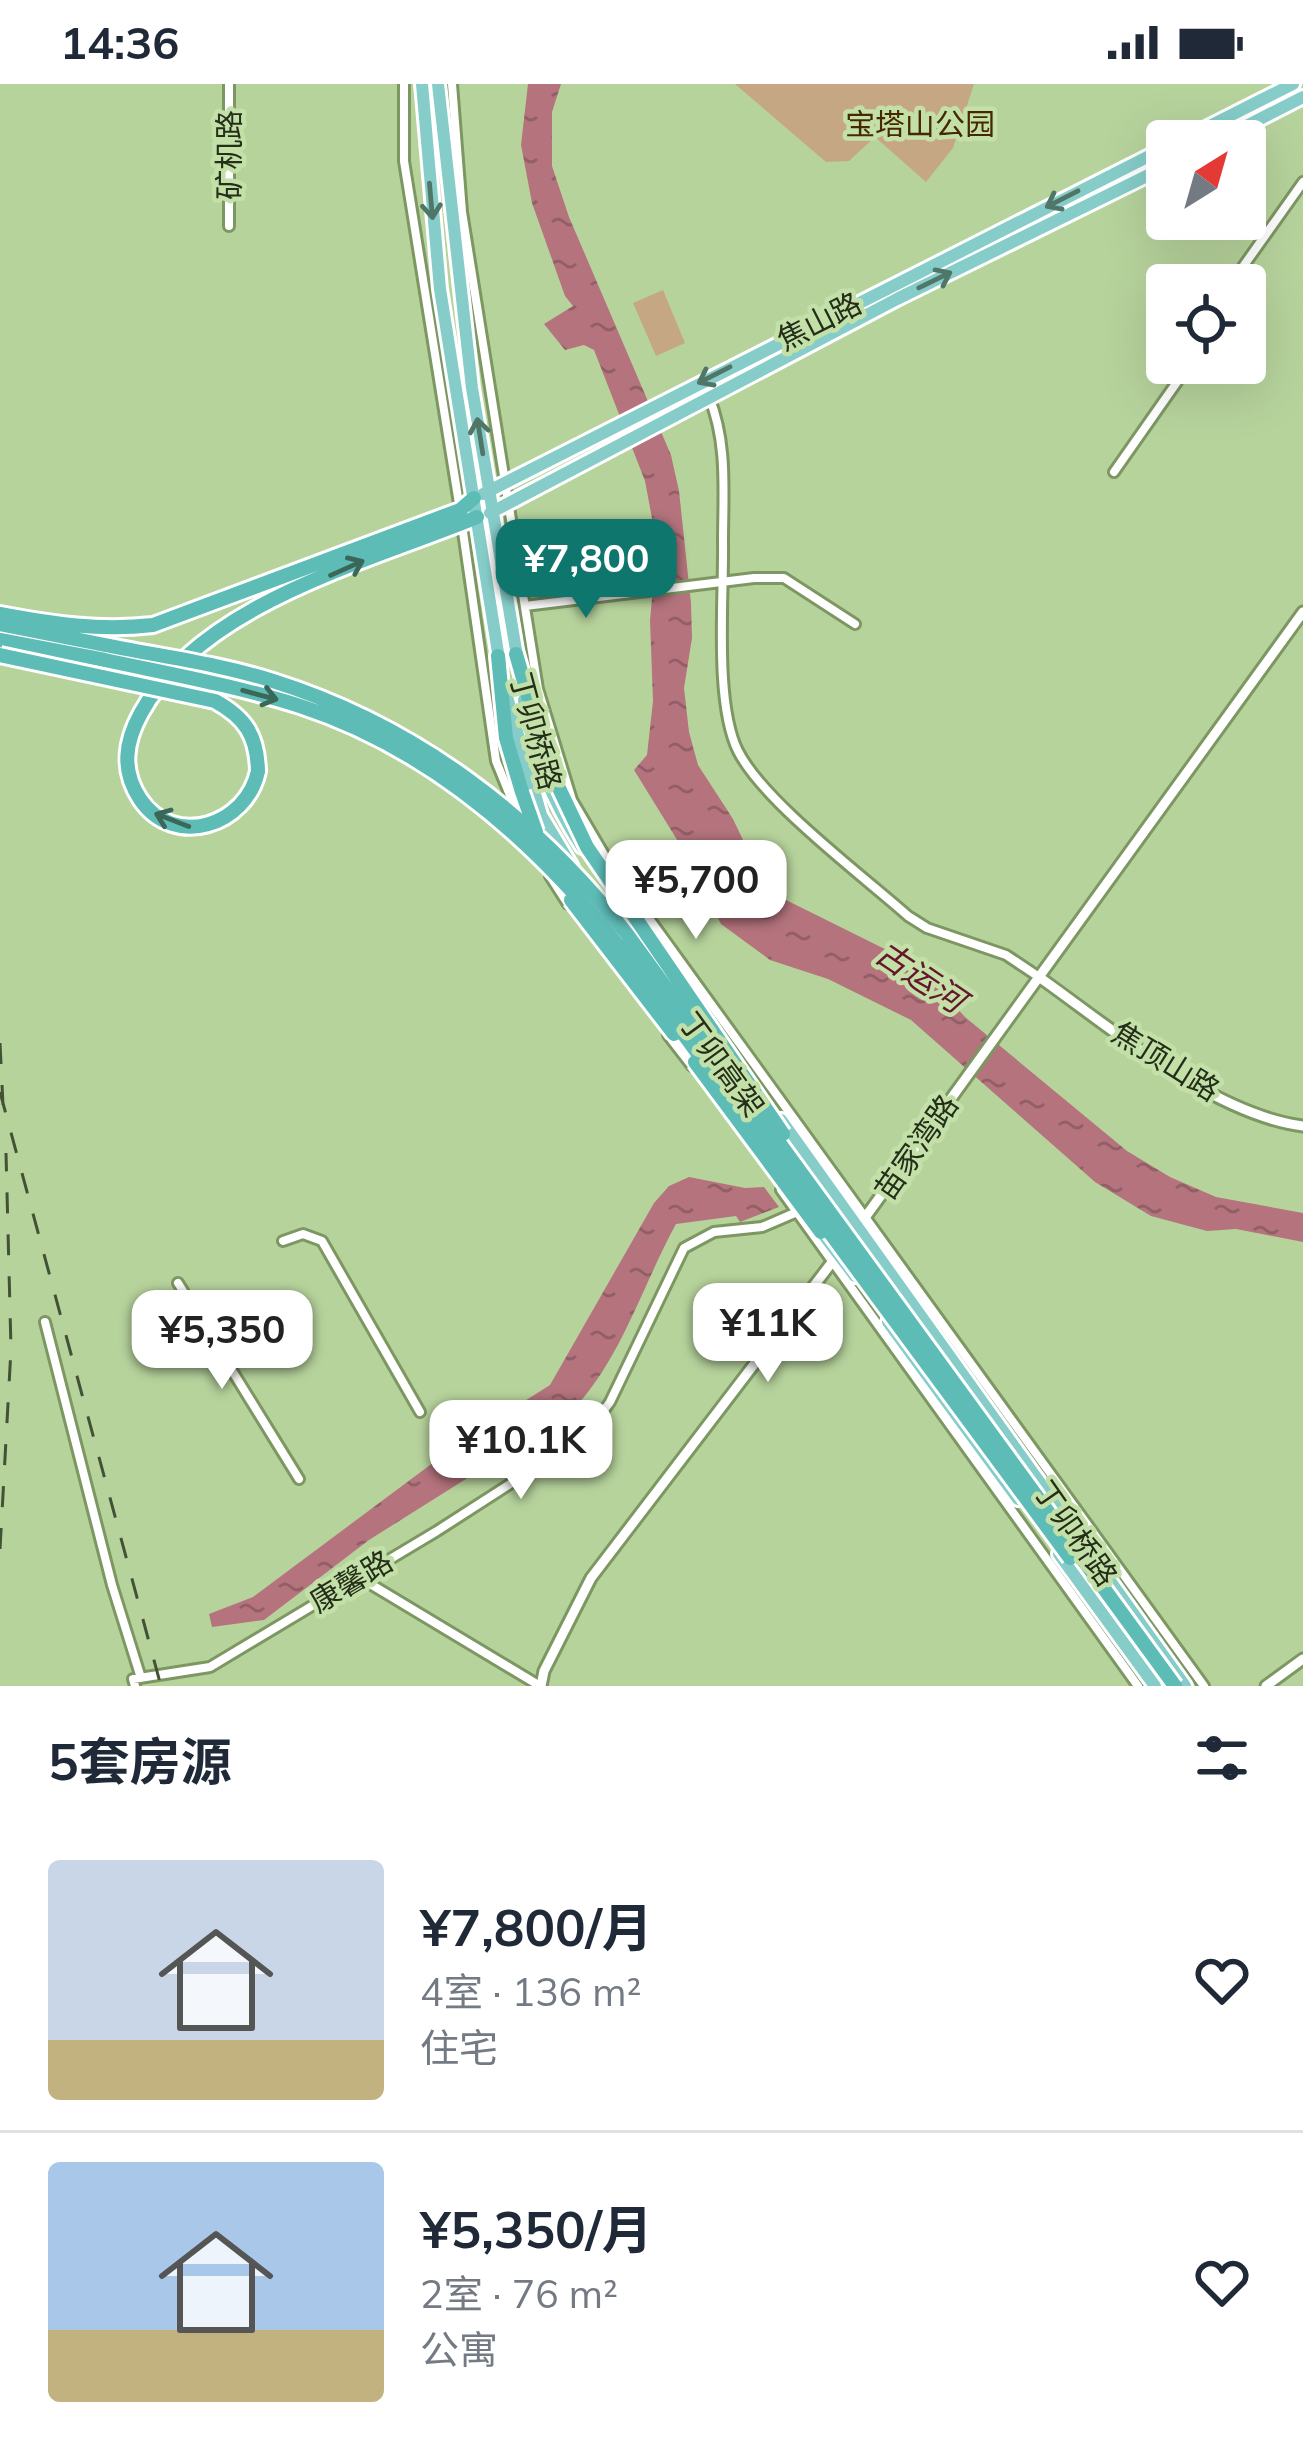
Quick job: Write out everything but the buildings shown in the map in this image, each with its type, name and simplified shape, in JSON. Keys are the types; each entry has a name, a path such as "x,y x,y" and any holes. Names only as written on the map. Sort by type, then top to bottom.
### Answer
{"highway":[{"path":"0,655 215,701 237,713 258,747 259,771 255,788 234,813 216,823 180,827 145,807 127,770 126,749 150,697 212,632 461,517 481,495"},
{"path":"0,614 64,627 153,625 275,578 461,517 485,515"},
{"path":"0,624 107,653"},
{"path":"0,640 107,653"},
{"name":"丁卯高架","path":"107,653 302,707 411,755 526,844 577,893 622,939 808,1181 1171,1686"},
{"path":"516,654 548,764 586,847 772,1115 808,1181"},
{"path":"498,656 506,738 522,792 561,886 805,1215 858,1272"},
{"name":"丁卯高架","path":"622,939 858,1272 1171,1686"}],"main road":[{"name":"丁卯桥路","path":"422,84 440,289 538,764 553,801 592,864 861,1224 1185,1686"},
{"name":"丁卯桥路","path":"438,84 481,495"},
{"path":"1222,120 1293,84"},
{"path":"1258,120 1303,97"},
{"name":"焦山路","path":"481,495 1146,158"},
{"name":"焦山路","path":"485,515 1146,177"},
{"name":"丁卯桥路","path":"485,515 498,656 541,815 835,1260 1156,1686"}],"street":[{"name":"矿机路","path":"229,84 229,226"},
{"path":"404,84 404,161 496,761 535,854 582,924 835,1260 1138,1686"},
{"path":"452,84 463,212 507,505 538,689 572,800 609,863 861,1224 1204,1686"},
{"path":"1245,264 1303,182"},
{"path":"1114,472 1176,384"},
{"path":"709,398 718,418 723,454 726,704 736,748 758,782 908,916 927,928 1006,955 1039,977"},
{"path":"524,606 784,578 855,625"},
{"name":"苗家湾路","path":"540,1686 591,1578 835,1260 1303,612"},
{"name":"焦顶山路","path":"1039,977 1165,1067 1251,1112 1303,1126"},
{"name":"康馨路","path":"138,1682 210,1667 586,1435 610,1402 684,1248 714,1232 762,1227 797,1212"},
{"path":"283,1241 302,1234 322,1241 420,1412"},
{"path":"178,1282 299,1479"},
{"path":"44,1322 138,1682"},
{"path":"357,1576 540,1686"},
{"path":"1266,1686 1303,1659"}],"green space":[{"name":"宝塔山公园","path":"735,84 974,84 953,148 926,182 875,137 849,161 826,162"},
{"path":"663,290 685,343 656,356 633,303"}],"water":[{"name":"古运河","path":"528,84 561,84 552,112 552,166 569,217 671,455 691,603 692,638 684,688 689,732 698,765 733,819 756,867 780,897 917,965 965,1017 1127,1151 1216,1197 1303,1213 1303,1242 1236,1229 1207,1231 1151,1216 1095,1182 911,1020 828,979 770,960 721,924 684,851 634,770 647,755 653,701 650,620 657,545 645,481 594,350 584,345 565,350 544,324 573,306 565,296 532,203 521,145"},
{"path":"689,1177 764,1187 779,1207 740,1222 736,1216 676,1224 603,1371 569,1414 369,1540 264,1620 212,1627 209,1614 253,1597 469,1436 550,1385 654,1203 669,1186"}],"railway":[{"path":"0,1043 3,1105"},
{"path":"0,1092 161,1686"},
{"path":"0,1549 11,1349 6,1153"}]}
